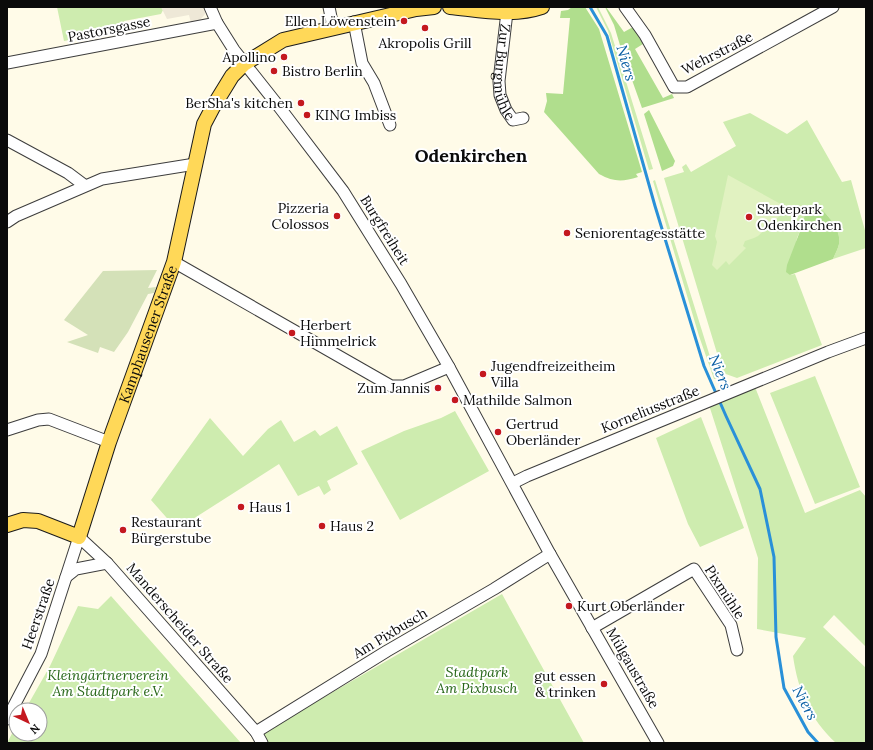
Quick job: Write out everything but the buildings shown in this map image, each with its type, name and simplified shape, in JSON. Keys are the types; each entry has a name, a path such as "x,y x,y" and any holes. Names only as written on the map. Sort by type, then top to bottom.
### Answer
{"main road":[{"path":"244,64 283,40 354,22 416,9 434,7"},
{"name":"Zur Burgmühle","path":"450,7 507,12 525,11 542,7"},
{"name":"Kamphausener Straße","path":"79,537 110,442 174,262 204,124 232,76 244,64"},
{"path":"7,525 23,520 38,521 79,537"}],"street":[{"name":"Burgfreiheit","path":"210,7 217,24 244,64 280,108 343,191 401,284 512,483"},
{"path":"330,7 333,27"},
{"name":"Wehrstraße","path":"625,7 645,35 674,87 687,87 833,7"},
{"name":"Zur Burgmühle","path":"507,12 499,81 500,95 506,110 513,120 523,118"},
{"path":"354,22 362,63 374,83 390,125"},
{"name":"Pastorsgasse","path":"7,63 217,24"},
{"path":"7,140 68,173 84,185"},
{"path":"7,222 16,216 84,185 102,179 195,164"},
{"path":"174,262 392,386 404,386 448,367"},
{"name":"Korneliusstraße","path":"512,483 723,395 866,338"},
{"path":"7,430 38,420 48,419 110,442"},
{"name":"Mülgaustraße","path":"512,483 550,554 658,743"},
{"name":"Manderscheider Straße","path":"79,537 107,563 256,732"},
{"name":"Heerstraße","path":"7,718 41,654 79,537"},
{"name":"Am Pixbusch","path":"256,732 387,651 550,554"},
{"path":"66,577 76,569 107,563"},
{"name":"Pixmühle","path":"592,628 694,570 731,625 737,650"},
{"path":"256,732 262,743"}],"green space":[{"path":"57,7 161,7 163,10 161,14 124,21 118,31 64,41"},
{"path":"572,7 585,7 599,29 642,172 636,174 638,177 627,180 614,180 599,174 544,112 547,101 546,93 563,94 570,18 560,18 561,11 568,10"},
{"path":"596,7 598,7 611,33 653,169 649,170 608,31"},
{"path":"605,7 624,32 633,27 643,44 635,49 663,98 672,94 674,98 642,108 614,25"},
{"path":"649,110 675,161 673,166 662,171 644,114"},
{"path":"750,113 787,134 807,120 842,182 851,180 866,234 866,248 833,259 839,244 838,233 836,227 816,204 802,226 797,238 790,275 795,274 822,345 737,378 723,373 664,178 684,172 682,167 686,164 691,172 736,146 723,122"},
{"name":"Skatepark Odenkirchen","path":"728,175 788,208 758,236 745,241 743,246 746,248 729,265 726,261 717,270 712,265 717,242 715,236"},
{"path":"655,180 717,379 714,379 699,336 653,181"},
{"path":"816,204 836,227 839,238 838,248 833,259 790,275 786,272 787,265 802,226 807,207"},
{"path":"157,270 148,288 156,287 154,293 148,294 128,332 114,352 100,347 98,353 67,342 88,335 64,320 103,271"},
{"path":"815,376 860,487 815,504 770,393"},
{"path":"755,387 805,513 860,490 866,497 866,647 834,615 823,627 866,668 866,743 836,743 812,714 798,681 793,656 806,638 757,629 758,558 709,405"},
{"path":"455,411 489,471 400,520 361,451 404,431 441,418"},
{"path":"701,417 744,528 700,547 688,524 656,438"},
{"path":"210,418 243,456 268,429 281,420 294,442 315,430 320,436 337,426 358,464 327,481 331,490 324,495 319,486 298,496 279,464 182,526 178,521 173,525 151,500"},
{"name":"Stadtpark Am Pixbusch","path":"502,594 584,743 257,743 257,736"},
{"name":"Kleingärtnerverein Am Stadtpark e.V.","path":"111,596 241,743 7,743 8,741 48,742 48,702 30,702 50,666 78,606 98,609"}],"shaded area":[{"path":"161,7 205,7 205,14 200,20 191,23 189,15 167,19"}],"waterway":[{"name":"Niers","path":"590,7 607,36 655,206 704,366 760,489 774,557 776,637 784,688 808,732 818,743"}],"place":[{"name":"Ellen Löwenstein","path":"404,21"},
{"name":"Akropolis Grill","path":"425,28"},
{"name":"Apollino","path":"284,57"},
{"name":"Bistro Berlin","path":"274,71"},
{"name":"BerSha's kitchen","path":"301,103"},
{"name":"KING Imbiss","path":"307,115"},
{"name":"Pizzeria Colossos","path":"337,216"},
{"name":"Skatepark Odenkirchen","path":"749,217"},
{"name":"Seniorentagesstätte","path":"567,233"},
{"name":"Herbert Himmelrick","path":"292,333"},
{"name":"Jugendfreizeitheim Villa","path":"483,374"},
{"name":"Zum Jannis","path":"438,388"},
{"name":"Mathilde Salmon","path":"455,400"},
{"name":"Gertrud Oberländer","path":"498,432"},
{"name":"Haus 1","path":"241,507"},
{"name":"Haus 2","path":"322,526"},
{"name":"Restaurant Bürgerstube","path":"123,530"},
{"name":"Kurt Oberländer","path":"569,606"},
{"name":"gut essen & trinken","path":"604,684"}],"district":[{"name":"Odenkirchen","path":"471,156"}]}
